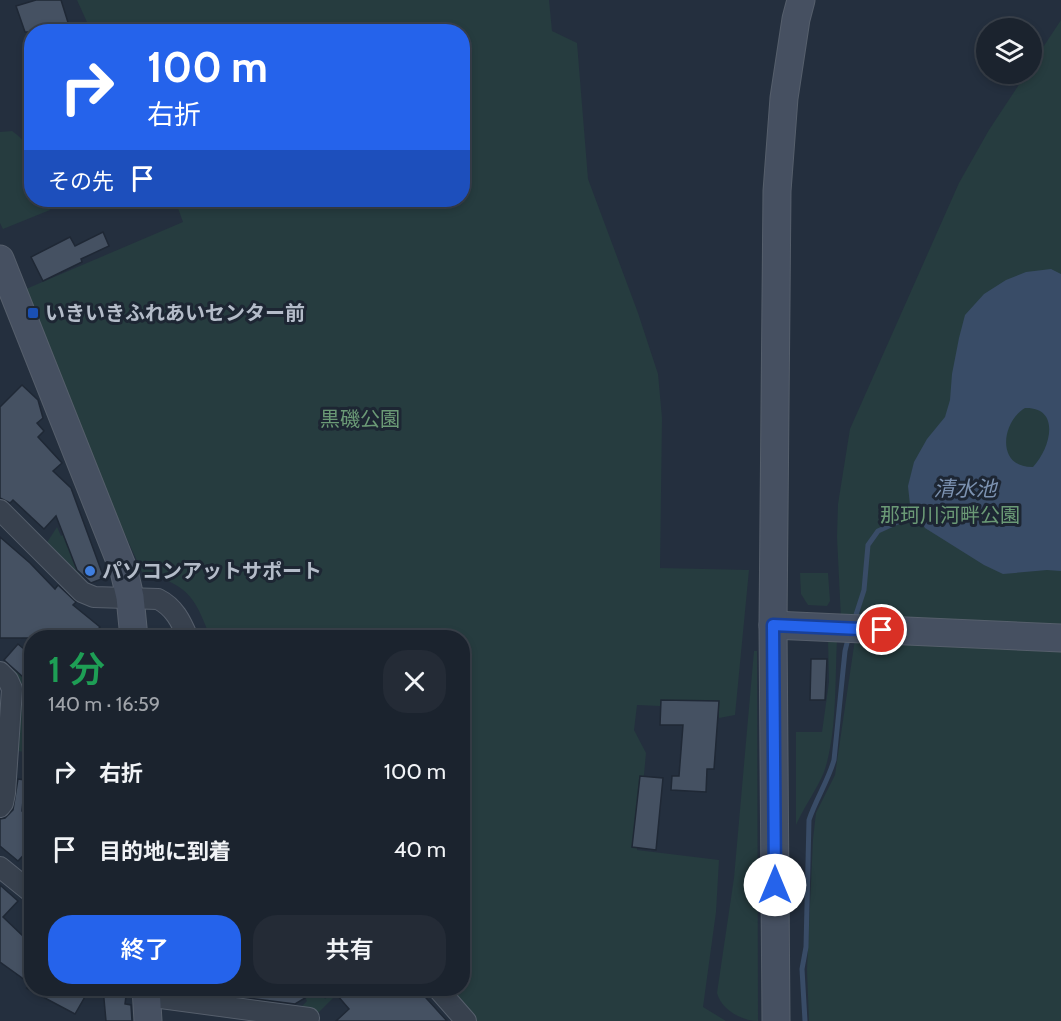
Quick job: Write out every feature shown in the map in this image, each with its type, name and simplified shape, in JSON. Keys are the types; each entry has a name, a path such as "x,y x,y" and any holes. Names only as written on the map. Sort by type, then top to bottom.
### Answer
{"street":[{"path":"776,1021 773,625 777,191 784,98 801,0"},
{"path":"1,267 110,534 130,597 133,630"},
{"path":"0,510 82,592 94,597 158,598 167,603 175,612 184,630"},
{"path":"773,625 1061,638"},
{"path":"0,672 8,680 12,689 5,793 0,807"},
{"path":"0,867 24,886"},
{"path":"444,996 466,1021"},
{"path":"146,997 309,1018"}],"green space":[{"name":"黒磯公園","path":"77,0 549,0 552,31 577,43 588,179 658,374 662,418 660,568 749,570 735,715 719,718 719,701 661,700 660,706 637,705 634,730 646,753 637,850 719,860 716,912 703,1007 726,1021 467,1021 449,996 470,996 470,630 207,630 199,611 187,593 169,582 142,572 65,402 26,289 183,222 178,207 470,207 470,24 88,24"},
{"name":"那珂川河畔公園","path":"1061,20 1061,1021 809,1021 807,970 816,813 835,775 855,639 841,619 837,537 838,504 850,429 959,183 989,130 1019,84 1042,84 1042,49"},
{"path":"12,131 24,142 24,207 49,207 50,210 3,229 0,223 0,132"},
{"path":"57,527 61,536 63,535 76,566 79,567 85,585 46,544"},
{"path":"800,573 828,573 830,601 827,606 808,605 801,594"},
{"path":"828,639 837,639 835,707 831,741 824,772 796,825 796,732 822,732 829,682"},
{"path":"754,651 757,651 758,1021 745,1019 727,1009 717,993 734,878"},
{"path":"12,669 24,675 22,700 24,701 24,752 12,751 9,674"},
{"path":"304,996 323,996 325,999 329,996 335,996 317,1014 297,1011 307,1001"}],"water":[{"name":"清水池","path":"1051,269 1061,274 1061,571 1003,574 984,565 925,528 910,505 908,486 914,462 927,439 945,417 965,315 984,294 1006,280 1026,272","holes":["1025,408 1036,409 1044,414 1049,430 1044,450 1033,467 1021,465 1013,460 1006,443 1007,433 1017,415"]}],"building":[{"path":"36,0 61,0 68,24 24,24 24,29 16,6"},
{"path":"103,232 109,246 43,281 31,257 70,237 75,246"},
{"path":"22,385 38,400 43,418 37,423 44,431 38,437 62,463 53,471 71,488 104,578 91,583 77,570 56,516 44,529 13,500 10,503 0,498 0,407"},
{"path":"0,537 55,589 58,585 76,602 73,605 100,627 97,630 24,630 24,638 0,638"},
{"path":"18,644 24,649 24,678 4,660"},
{"path":"811,659 827,659 825,700 810,700"},
{"path":"661,700 719,701 714,769 707,769 706,792 671,790 672,776 679,776 683,725 660,725"},
{"path":"640,776 663,778 656,850 632,847"},
{"path":"18,779 24,780 22,811 24,813 24,855 18,861 0,846 0,819 5,818 13,810"},
{"path":"0,885 18,901 3,917 24,935 24,979 0,962"},
{"path":"41,996 85,996 75,1014"},
{"path":"104,996 126,996 125,1004 131,1005 132,1021 106,1021"},
{"path":"232,996 308,996 295,1004"},
{"path":"338,996 424,996 447,1021 336,1021 349,1009"}],"waterway":[{"path":"854,621 864,590 868,545 878,531 915,514"},
{"path":"805,1021 802,969 806,947 809,820 834,760 845,651 849,635"}],"place":[{"name":"いきいきふれあいセンター前","path":"33,313"},
{"name":"パソコンアットサポート","path":"90,571"}],"route":[{"path":"775,885 773,625 882,630"}]}
